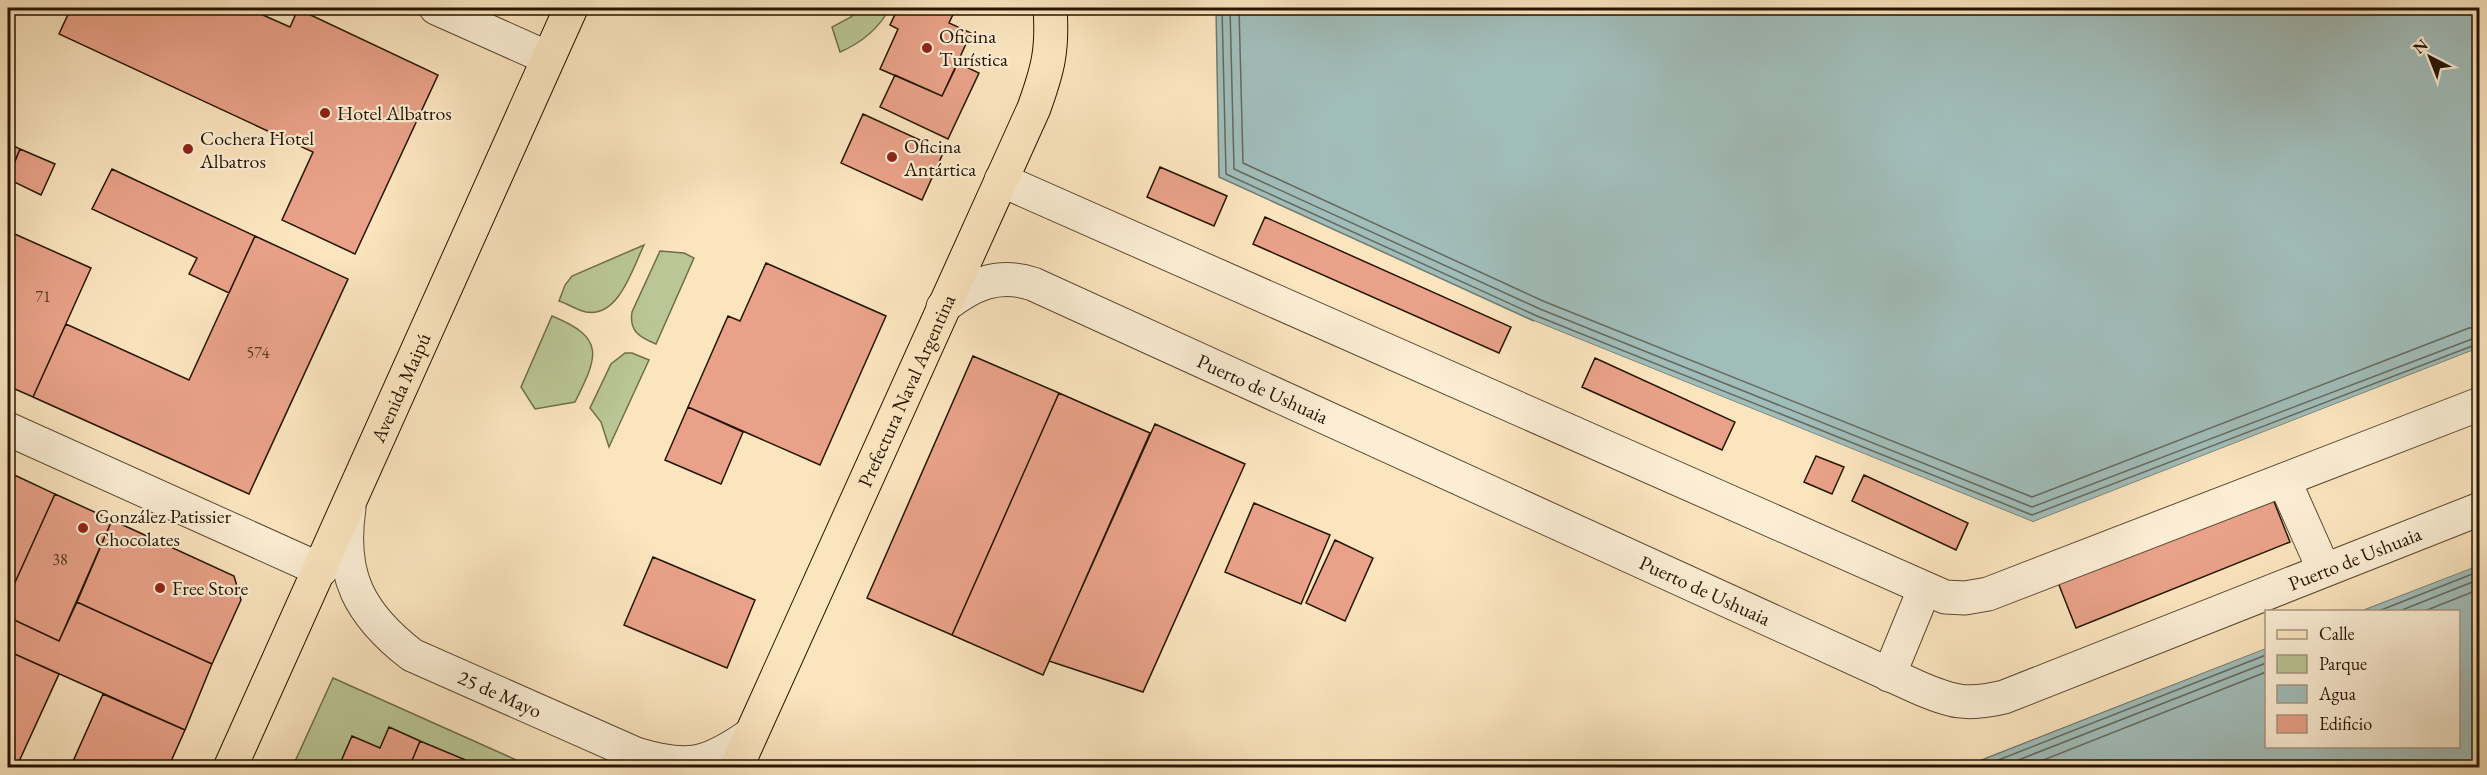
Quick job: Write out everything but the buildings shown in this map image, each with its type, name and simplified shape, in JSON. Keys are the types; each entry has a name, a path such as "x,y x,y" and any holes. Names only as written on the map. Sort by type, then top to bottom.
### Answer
{"main road":[{"name":"Avenida Maipú","path":"230,768 321,570 571,8"},
{"name":"Prefectura Naval Argentina","path":"736,768 1048,70 1052,40 1050,8"}],"street":[{"path":"435,8 548,58"},
{"path":"1000,180 1924,590 1945,597 1965,598 1988,594 2480,404"},
{"name":"Puerto de Ushuaia","path":"943,307 965,290 985,281 1016,279 1033,284 1890,675 1936,695 1977,704 2004,697 2480,508"},
{"path":"8,429 321,570"},
{"path":"2284,480 2324,570"},
{"name":"25 de Mayo","path":"350,503 345,552 359,597 391,639 412,655 605,741 662,762 705,762 750,735"},
{"path":"1890,675 1924,590"}],"green space":[{"path":"861,8 890,8 869,34 840,52 832,27 851,17"},
{"path":"644,245 623,289 607,307 598,312 586,312 559,301 565,285 572,276"},
{"path":"660,251 684,253 694,258 656,344 636,332 631,319 632,312"},
{"path":"552,316 582,332 589,341 592,360 575,402 535,409 521,387"},
{"path":"625,353 632,353 649,360 609,447 601,422 590,408 611,364"},
{"path":"333,678 532,767 292,768"}],"water":[{"path":"1216,8 2479,8 2479,348 2033,522 1534,321 1219,177"},
{"path":"2479,565 2479,767 1961,768 2265,648 2265,748 2460,748 2460,610 2363,610"}],"pier":[{"path":"1534,321 2033,522 2479,348 2480,352 2033,525 1533,324"},
{"path":"2480,562 2479,565 2362,610 2359,609"},
{"path":"2265,645 2265,648 1958,768 1960,765"}],"place":[{"name":"Oficina Turística","path":"927,48"},
{"name":"Hotel Albatros","path":"325,113"},
{"name":"Cochera Hotel Albatros","path":"188,149"},
{"name":"Oficina Antártica","path":"892,157"},
{"name":"González Patissier Chocolates","path":"83,528"},
{"name":"Free Store","path":"160,588"}]}
